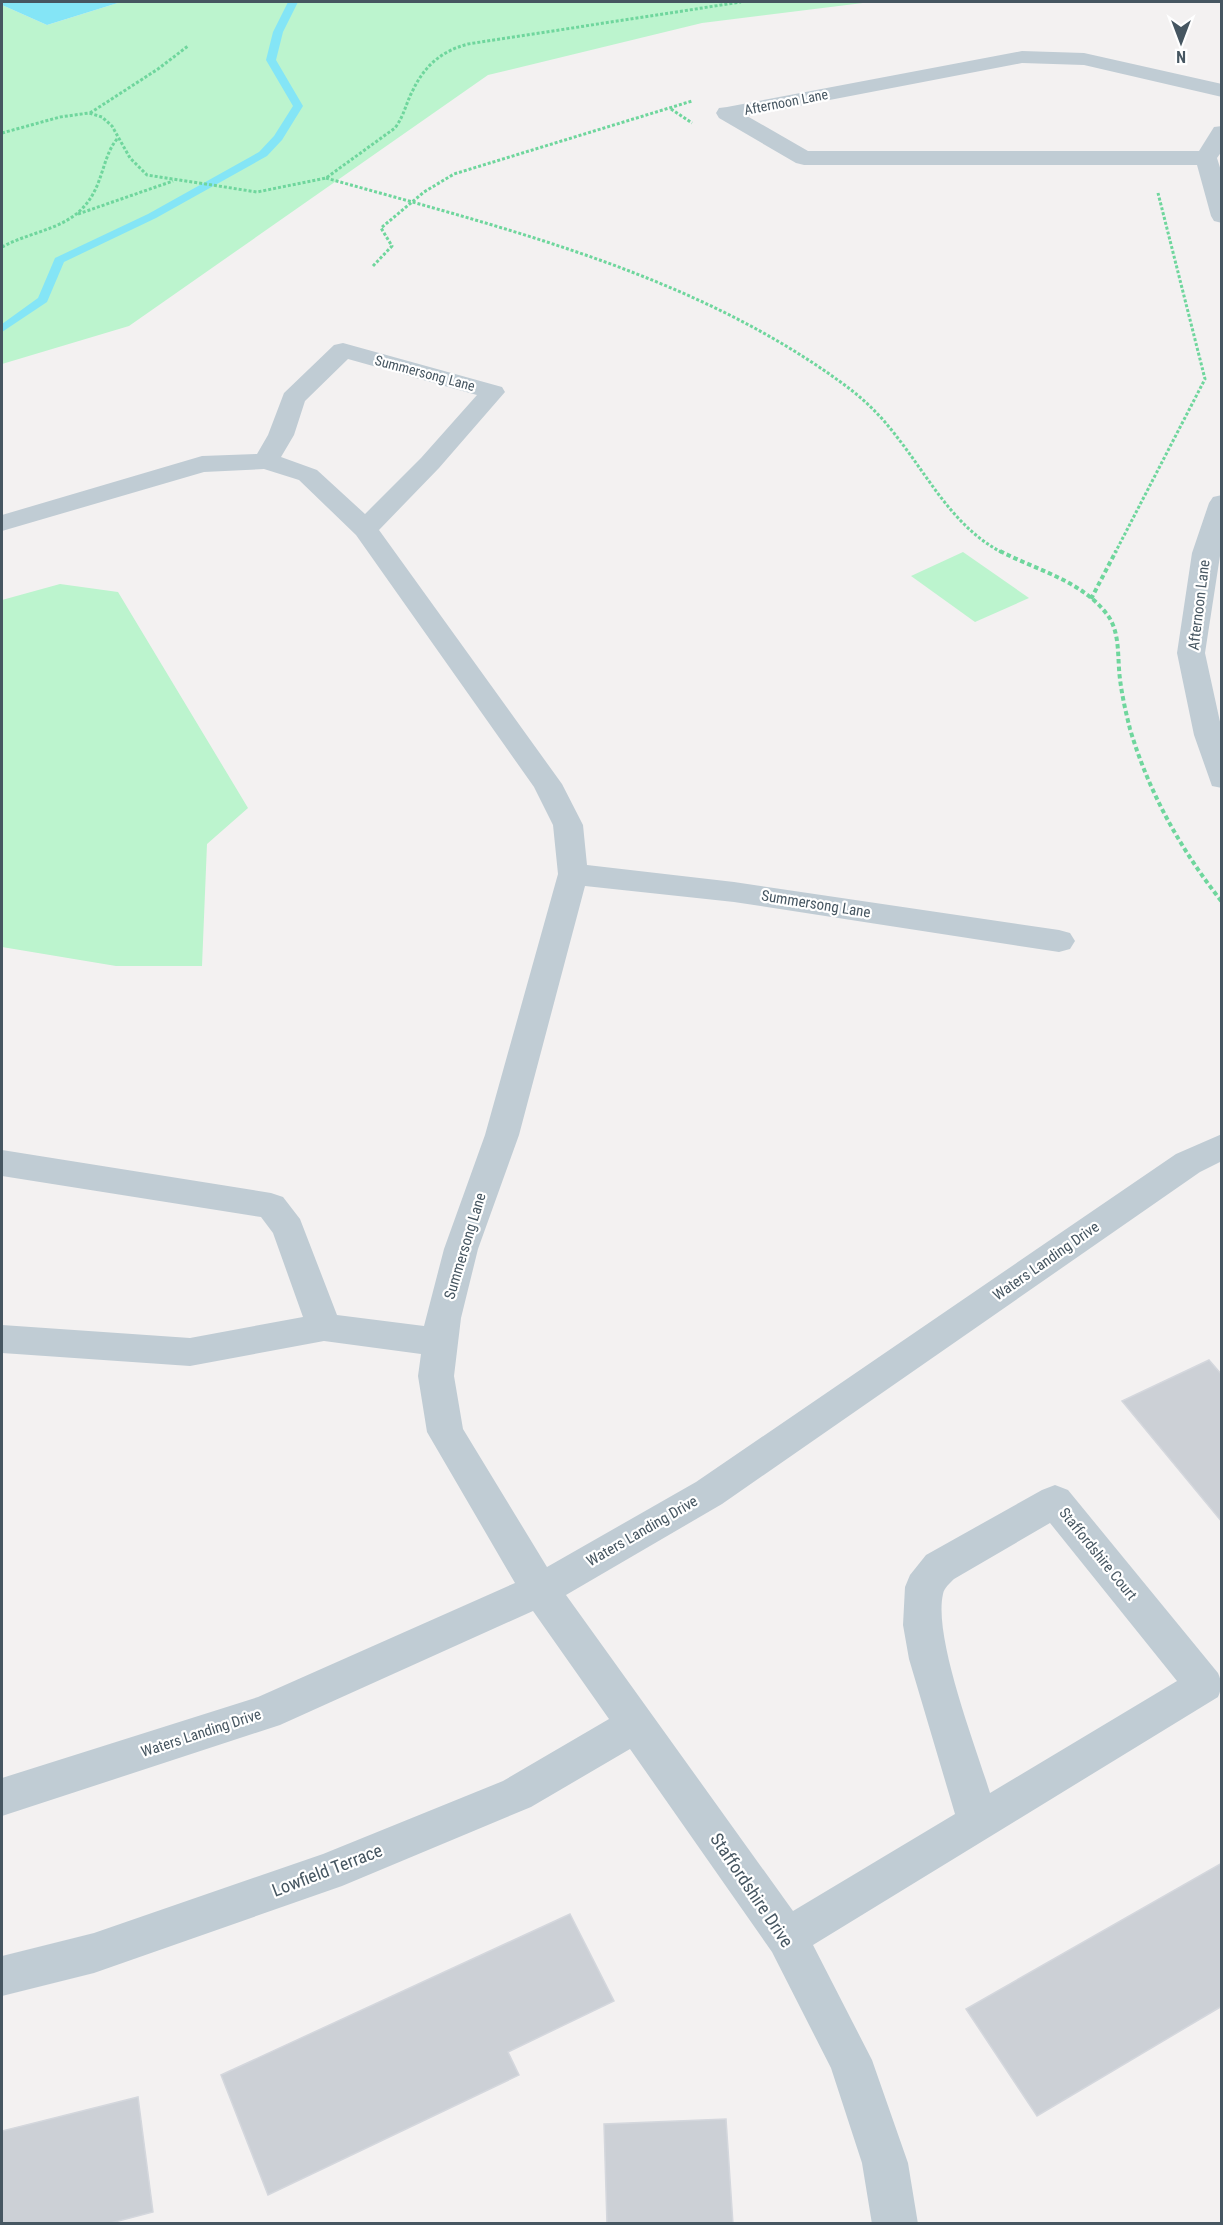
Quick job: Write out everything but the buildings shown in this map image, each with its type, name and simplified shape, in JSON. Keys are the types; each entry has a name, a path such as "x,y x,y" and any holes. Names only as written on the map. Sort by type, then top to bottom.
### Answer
{"street":[{"name":"Afternoon Lane","path":"1206,158 804,158 727,113 1022,57 1084,59 1221,91"},
{"path":"1221,132 1206,158 1221,216"},
{"name":"Summersong Lane","path":"266,461 281,435 293,398 343,350 493,392 430,463 365,529"},
{"name":"Summersong Lane","path":"2,523 202,464 266,461 308,475 365,529 548,784 568,825 573,874 502,1135 461,1249 443,1318 436,1376 445,1432 540,1590"},
{"name":"Afternoon Lane","path":"1221,503 1216,536 1205,553 1209,610 1191,653 1208,735 1221,779"},
{"name":"Summersong Lane","path":"573,874 734,892 1059,941"},
{"name":"Waters Landing Drive","path":"2,1797 266,1712 540,1590 709,1493 1188,1163 1221,1146"},
{"path":"2,1163 271,1206 288,1228 324,1327"},
{"path":"2,1338 190,1352 324,1327 441,1342"},
{"name":"Staffordshire Court","path":"787,1938 1204,1685 1055,1501 940,1566 924,1587 922,1625 929,1659 978,1822"},
{"name":"Staffordshire Drive","path":"540,1590 787,1938 850,2060 885,2163 895,2223"},
{"name":"Lowfield Terrace","path":"2,1976 94,1953 327,1872 517,1794 636,1724"}],"path":[{"path":"2,133 31,128 64,114 89,113 106,120 134,167 147,175 244,191 266,190 326,177 395,128 403,117 413,88 437,57 449,49 468,44 741,2"},
{"path":"89,113 158,69 188,46"},
{"path":"374,266 392,246 381,228 435,185 454,174 692,101"},
{"path":"78,215 98,184 112,143 118,138"},
{"path":"326,177 533,239 684,294 771,337 831,375 870,405 896,434 945,505 981,540 1043,570 1091,598 1108,615 1115,633 1120,679 1130,727 1146,776 1176,839 1221,902"},
{"path":"2,247 10,241 176,180"},
{"path":"1091,598 1205,379 1156,183"}],"green space":[{"path":"121,2 871,2 702,23 488,75 129,326 2,364 2,5 47,25"},
{"path":"963,552 1029,598 975,622 911,576"},
{"path":"60,584 118,592 248,808 207,844 202,966 116,966 2,947 2,600"}],"water":[{"path":"2,2 121,2 47,25 2,5"}],"waterway":[{"path":"2,329 43,300 59,260 152,216 227,176 263,154 278,138 298,106 271,60 278,32 293,2"}]}
